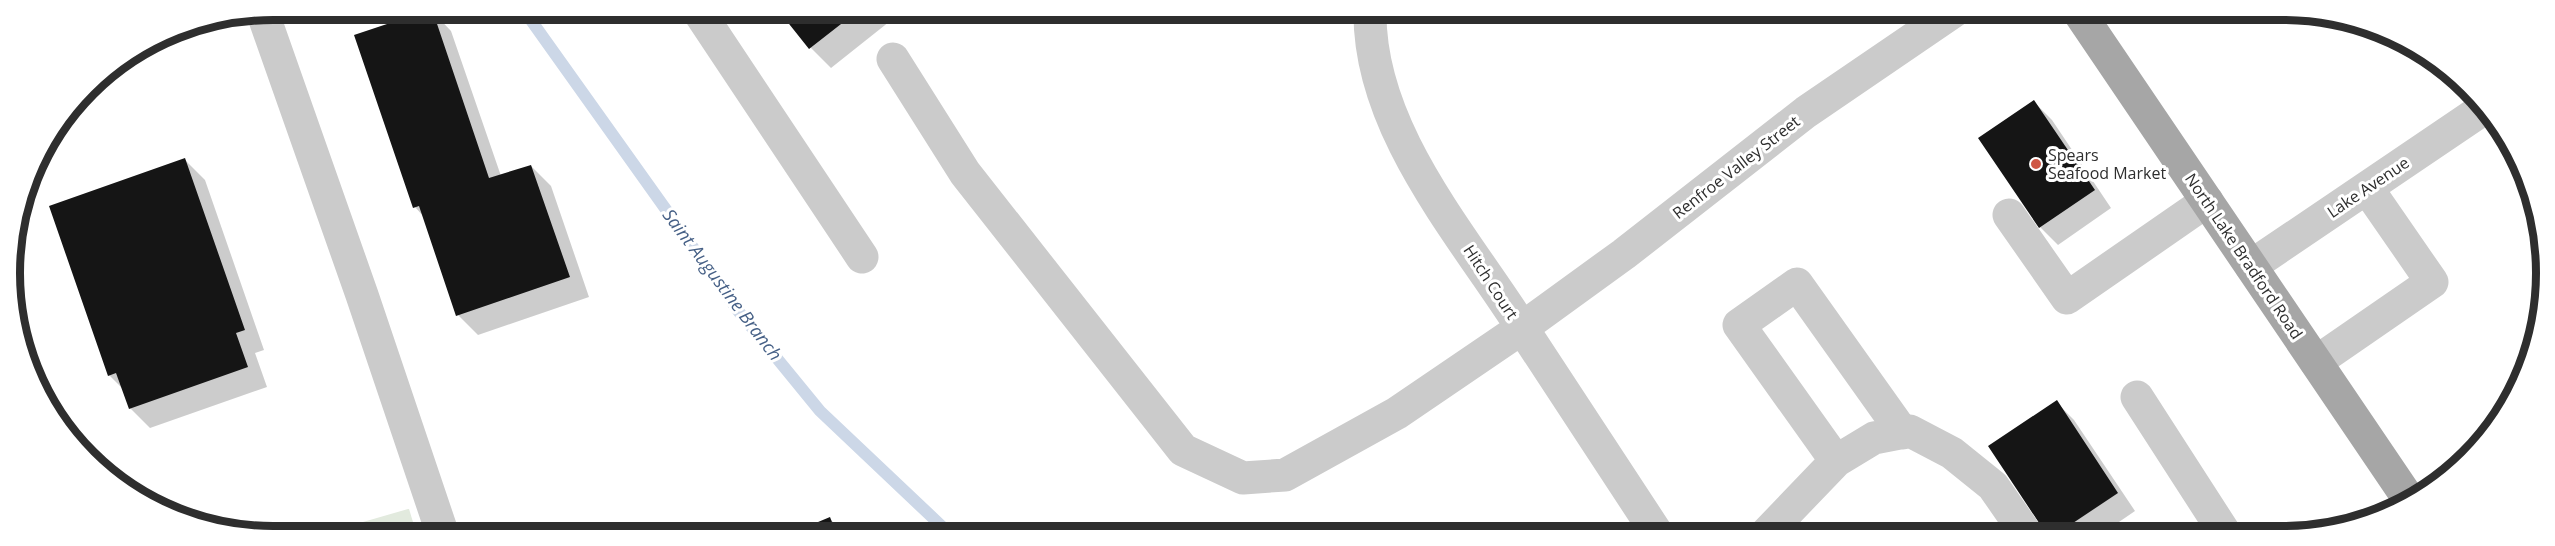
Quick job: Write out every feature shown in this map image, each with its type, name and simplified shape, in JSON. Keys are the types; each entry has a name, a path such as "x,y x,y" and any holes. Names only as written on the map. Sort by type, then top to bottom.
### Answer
{"main road":[{"name":"North Lake Bradford Road","path":"2084,20 2406,495"}],"street":[{"path":"265,20 440,526"},
{"path":"704,20 862,257"},
{"name":"Hitch Court","path":"1370,20 1378,84 1408,155 1652,526"},
{"name":"Renfroe Valley Street","path":"893,59 965,173 1183,450 1243,478 1285,475 1397,413 1522,328 1624,254 1806,112 1941,20"},
{"name":"Lake Avenue","path":"2251,266 2478,112"},
{"path":"2316,362 2432,282 2367,188"},
{"path":"2009,215 2067,298 2207,201"},
{"path":"1836,461 1739,325 1797,284 1903,433"},
{"path":"2137,397 2220,526"},
{"path":"1774,526 1836,461 1874,438 1910,431 1952,453 1993,486 2021,526"}],"shaded area":[{"path":"408,509 414,526 349,526"}],"building":[{"path":"399,20 436,20 489,178 531,165 570,277 456,316 419,206 413,208 354,35"},
{"path":"786,20 846,20 809,49"},
{"name":"Spears Seafood Market","path":"2034,100 2095,190 2039,228 1978,138"},
{"path":"185,158 245,330 236,333 248,367 129,409 116,373 108,376 49,206"},
{"path":"2057,400 2118,493 2068,526 2041,526 1988,446"},
{"path":"830,517 834,526 808,526"}],"waterway":[{"name":"Saint Augustine Branch","path":"531,20 739,312 820,411 941,526"}],"place":[{"name":"Spears Seafood Market","path":"2036,164"}]}
